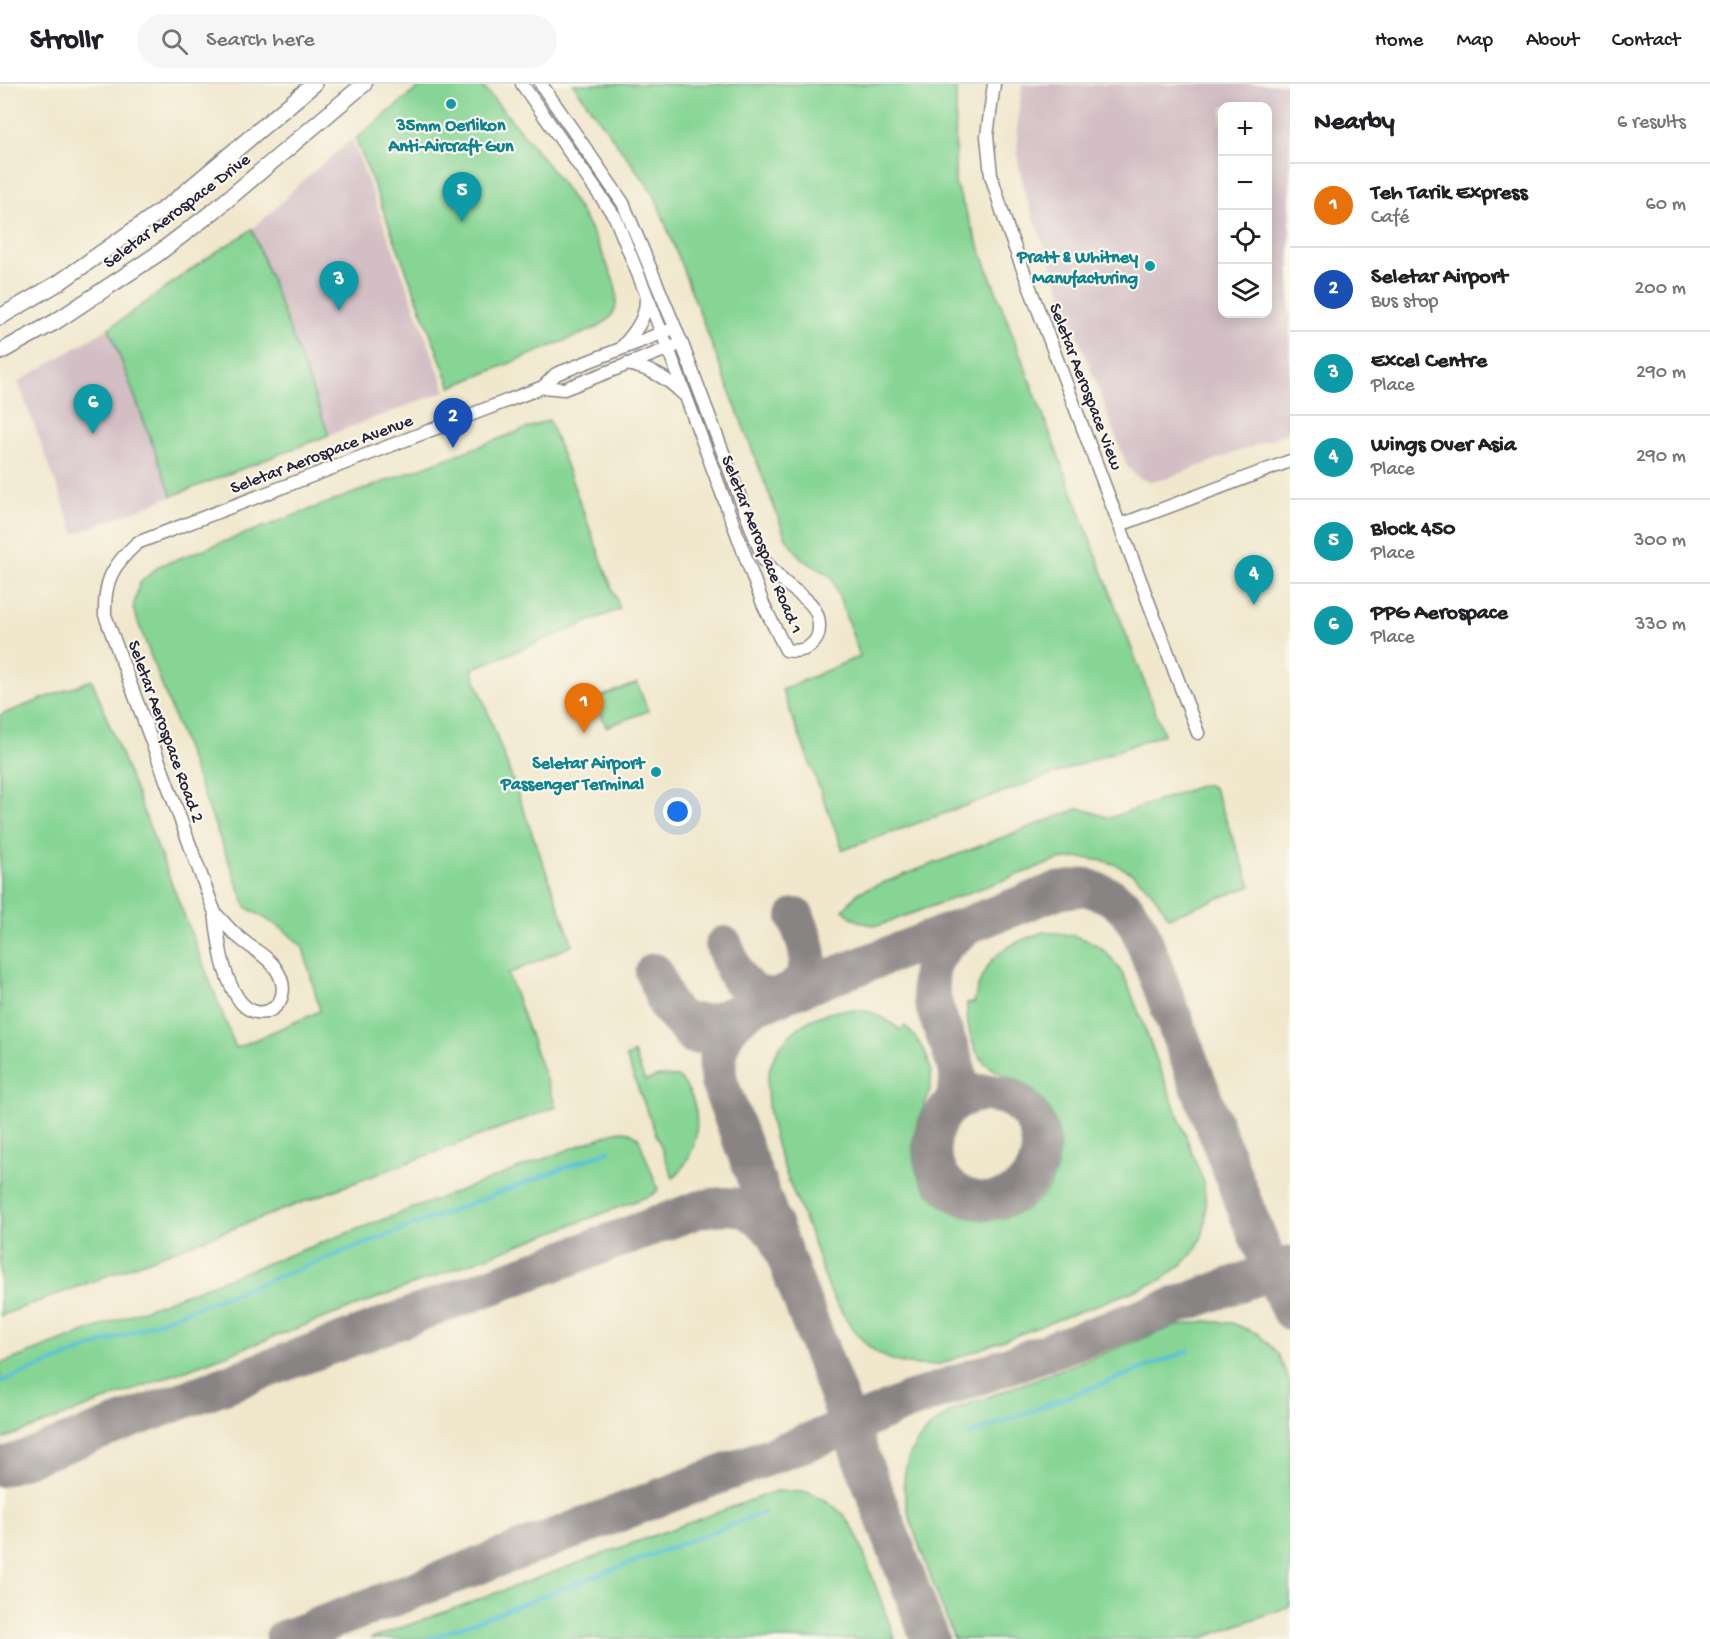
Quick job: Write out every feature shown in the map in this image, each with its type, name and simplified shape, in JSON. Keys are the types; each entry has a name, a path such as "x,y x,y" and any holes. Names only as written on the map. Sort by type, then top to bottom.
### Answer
{"street":[{"name":"Seletar Aerospace Drive","path":"0,316 60,282 176,200 314,84"},
{"name":"Seletar Aerospace Drive","path":"0,352 55,322 156,255 215,210 364,84"},
{"name":"Seletar Aerospace Road 1","path":"522,84 615,217 668,348 763,604 786,650 806,649 818,635 817,610 802,595 784,583 764,561 676,328 623,202 541,84"},
{"name":"Seletar Aerospace View","path":"994,84 987,136 991,175 1007,227 1198,733"},
{"path":"621,349 642,321 646,309 646,295"},
{"name":"Seletar Aerospace Avenue","path":"118,561 136,543 543,387 556,374 676,328"},
{"name":"Seletar Aerospace Avenue","path":"543,387 564,389 627,363 682,344"},
{"path":"627,363 660,375 685,396"},
{"path":"1120,525 1290,461"},
{"path":"725,501 738,496"},
{"name":"Seletar Aerospace Road 2","path":"118,561 108,580 104,598 105,615 216,913 219,949 225,971 237,998 249,1010 262,1013 272,1010 281,998 284,986 276,968 231,930 216,913"}],"shaded area":[{"name":"Pratt & Whitney Manufacturing","path":"1022,84 1290,84 1290,432 1165,479 1148,481 1135,475 1127,466 1026,197 1018,161 1017,130"},
{"path":"352,139 446,391 329,435 252,229 297,186"},
{"path":"109,328 172,496 75,534 18,382"}],"green space":[{"path":"423,84 480,84 540,155 585,218 597,241 616,292 614,312 596,328 451,387 356,139"},
{"path":"573,84 956,84 955,183 1164,734 843,850 782,690 860,656 832,577 802,559 786,538 654,194"},
{"path":"252,229 329,435 172,496 109,328"},
{"path":"549,420 620,609 472,669 573,945 508,974 556,1107 0,1316 0,715 92,680 236,1048 320,1011 303,947 283,929 246,907 133,609 139,584 159,566"},
{"path":"637,683 648,711 606,727 595,699"},
{"path":"1202,785 1214,788 1251,886 1168,917 1148,888 1124,869 1094,859 1077,858 1059,860 880,925 860,922 843,910 859,892 1080,808 1110,818"},
{"path":"1045,932 1073,936 1094,944 1111,958 1127,982 1203,1181 1206,1214 1200,1241 1194,1252 1184,1262 1157,1282 941,1364 916,1365 892,1360 876,1352 858,1335 827,1285 776,1146 768,1107 767,1087 770,1069 777,1052 787,1038 800,1026 816,1017 851,1010 869,1012 882,1017 901,1030 905,1026 923,1049 929,1063 931,1077 929,1094 916,1126 913,1142 915,1165 922,1184 935,1200 952,1211 971,1218 992,1220 1012,1216 1038,1200 1051,1183 1059,1155 1058,1132 1050,1111 1036,1093 1017,1080 988,1066 977,1053 967,1020 967,1003 974,1003 983,975 997,956 1017,942"},
{"path":"634,1053 645,1081 659,1076 678,1077 686,1086 695,1107 696,1131 691,1154 673,1178 626,1057"},
{"path":"623,1131 638,1137 658,1189 654,1194 0,1440 0,1364 615,1132"},
{"path":"1205,1321 1232,1323 1258,1334 1278,1354 1290,1383 1290,1606 1200,1639 954,1639 908,1511 905,1474 909,1456 919,1440 934,1424 956,1409 1173,1327"},
{"path":"776,1491 808,1492 827,1501 844,1515 857,1535 895,1639 370,1639"}],"waterway":[{"path":"0,1382 609,1151"},
{"path":"968,1435 1189,1351"},
{"path":"429,1639 765,1512"}],"taxiway":[{"path":"677,1017 689,1022 711,1023 1056,891 1086,887 1110,896 1126,908 1139,928 1249,1217 1290,1311"},
{"path":"724,945 736,974 751,990 761,995 782,995 799,984 808,962 806,945 796,917"},
{"path":"952,1105 958,1073 936,1013 930,983 931,969 937,956 947,943 963,930"},
{"path":"654,972 667,1005 693,1035"},
{"path":"751,1008 733,1023 722,1040 718,1059 719,1082 930,1639"},
{"path":"986,1093 1007,1097 1024,1109 1036,1126 1040,1147 1036,1168 1024,1185 1007,1197 986,1201 965,1197 948,1185 936,1168 932,1147 936,1126 948,1109 965,1097 986,1093"},
{"path":"0,1468 697,1210 724,1206 743,1209 760,1219 779,1238"},
{"path":"284,1639 850,1426 906,1402 1290,1265"}],"place":[{"name":"35mm Oerlikon Anti-Aircraft Gun","path":"451,104"},
{"name":"Block 450","path":"462,222"},
{"name":"Pratt & Whitney Manufacturing","path":"1150,266"},
{"name":"Excel Centre","path":"339,311"},
{"name":"PPG Aerospace","path":"93,434"},
{"name":"Seletar Airport","path":"453,448"},
{"name":"Wings Over Asia","path":"1254,605"},
{"name":"Teh Tarik Express","path":"584,733"},
{"name":"Seletar Airport Passenger Terminal","path":"656,772"}]}
